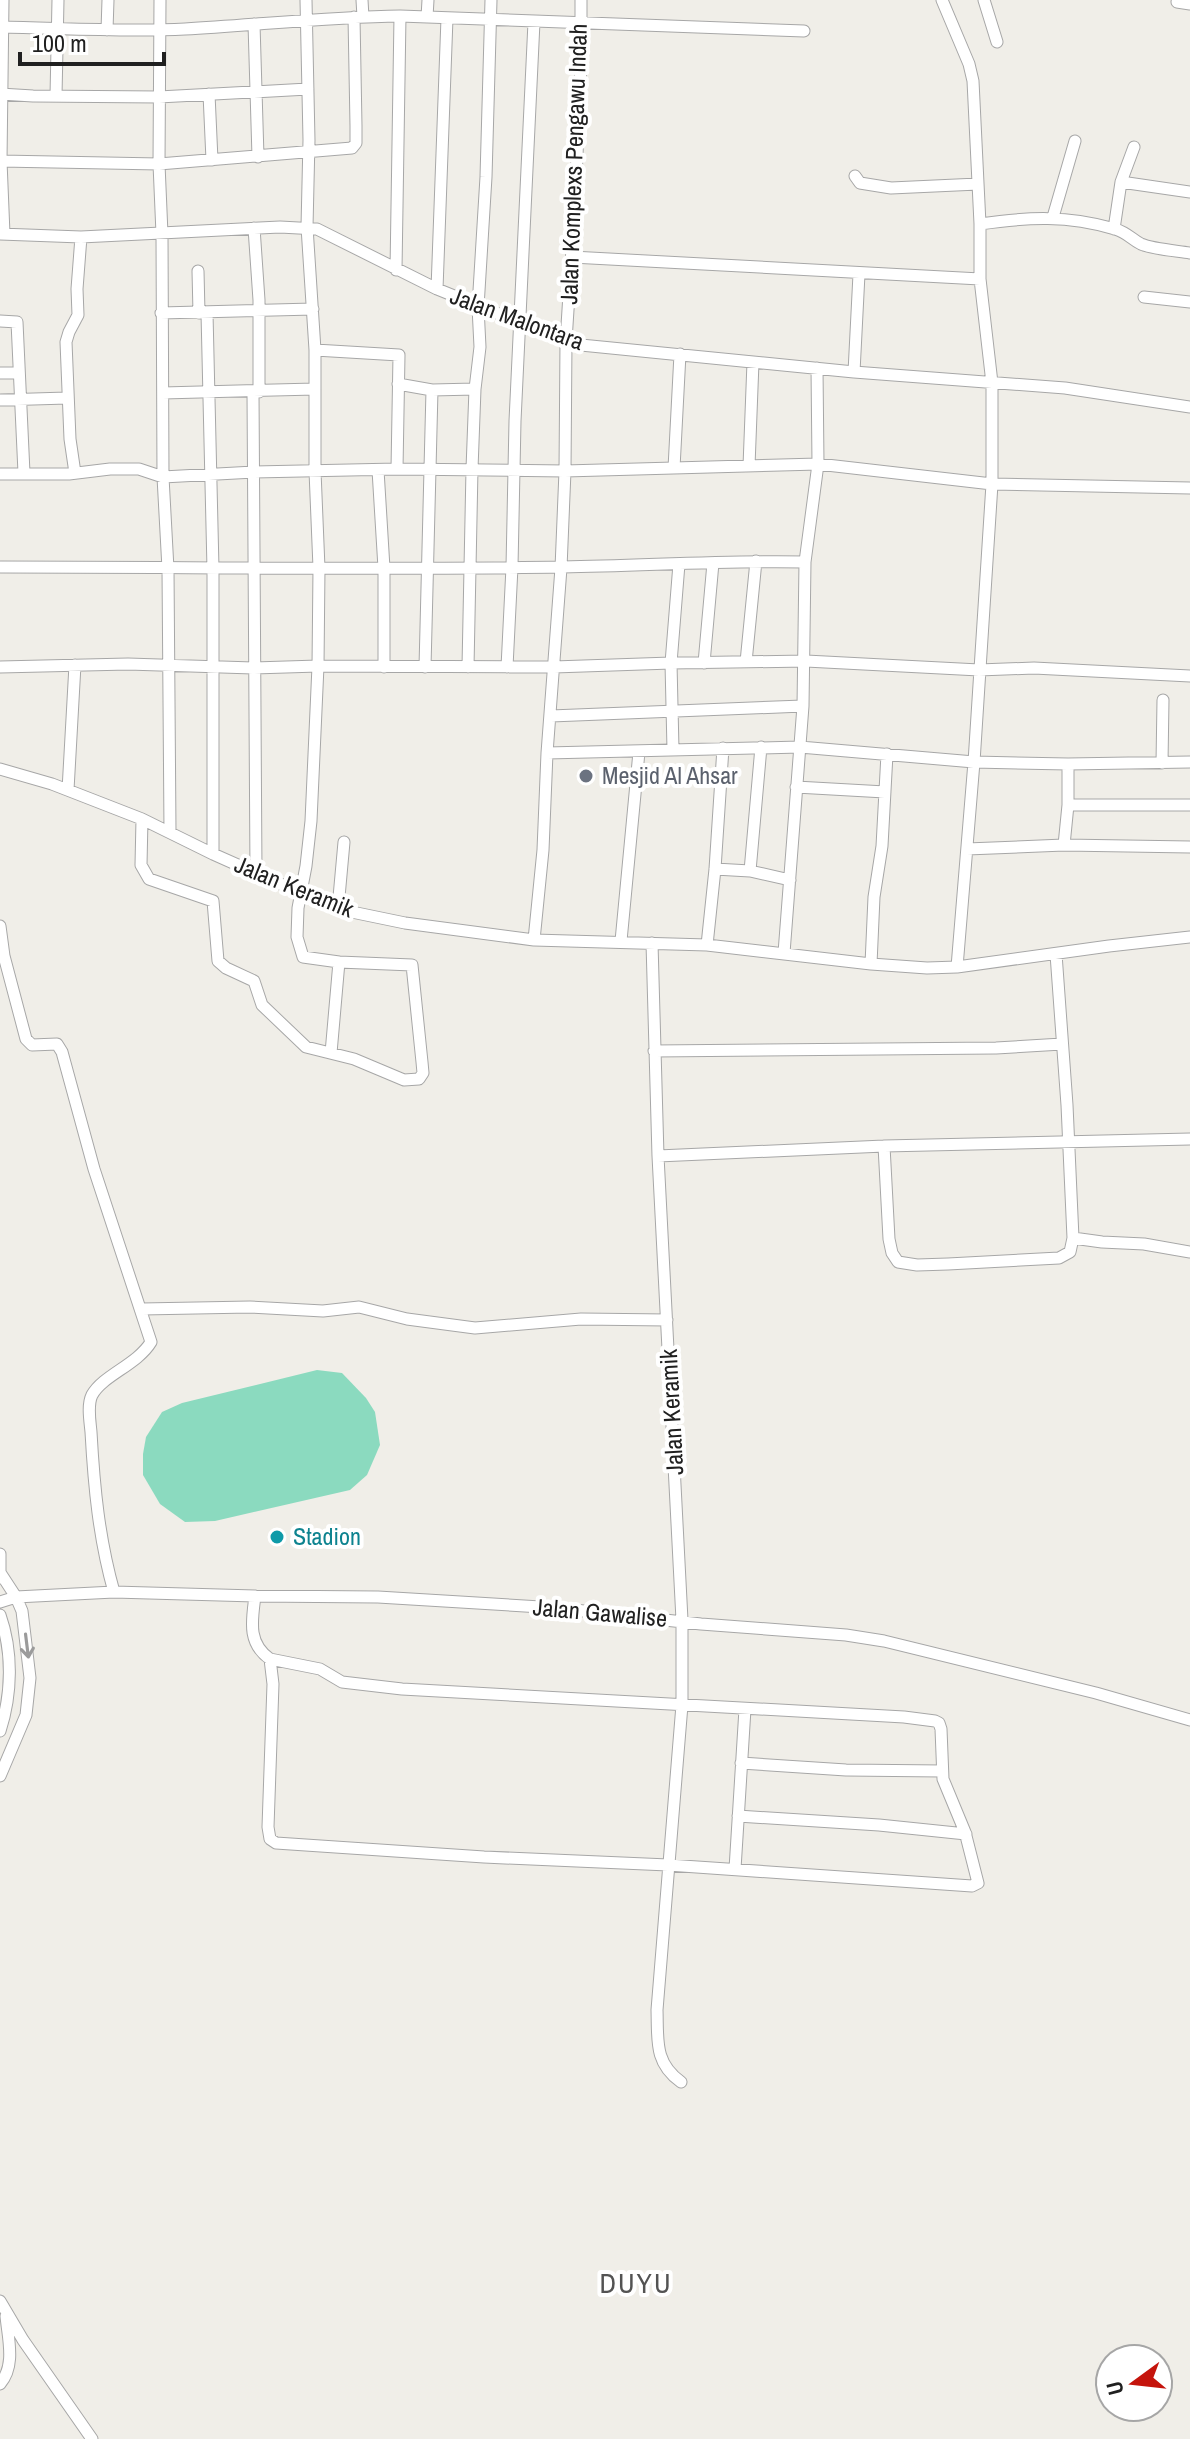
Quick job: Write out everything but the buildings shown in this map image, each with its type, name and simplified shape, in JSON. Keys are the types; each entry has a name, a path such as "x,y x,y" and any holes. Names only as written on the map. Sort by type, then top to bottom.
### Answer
{"street":[{"path":"2,234 3,0"},
{"path":"56,96 58,0"},
{"path":"107,30 108,0"},
{"path":"160,0 159,164 170,831"},
{"path":"142,819 141,865 149,879 211,900 216,956 220,964 254,981 262,1005 301,1044 313,1050 354,1059 404,1080 415,1081 423,1073 412,965 303,957 297,937 298,908 311,821 319,568 315,350 307,227 306,0"},
{"path":"1,161 159,164 355,147 358,17 362,0"},
{"path":"427,17 428,0"},
{"path":"468,667 472,469 480,347 478,307 486,177 491,0"},
{"name":"Jalan Komplexs Pengawu Indah","path":"534,940 543,850 561,568 566,341 581,65 581,0"},
{"path":"942,0 972,73 980,279 992,383 992,484 957,967"},
{"path":"984,0 997,42"},
{"path":"1177,2 1190,4"},
{"path":"2,27 160,29 400,16 804,31"},
{"path":"396,270 400,16"},
{"path":"437,289 447,18"},
{"name":"Jalan Komplexs Pengawu Indah","path":"507,667 534,22"},
{"path":"254,24 258,157"},
{"path":"1,94 159,97 308,89"},
{"path":"209,94 212,160"},
{"path":"1053,217 1075,141"},
{"path":"1114,229 1121,182 1134,147"},
{"path":"855,176 860,183 891,188 978,184"},
{"path":"1121,182 1190,192"},
{"path":"980,224 1053,217 1114,229 1130,235 1141,244 1190,253"},
{"name":"Jalan Malontara","path":"2,234 81,237 307,227 327,232 437,289 566,341 596,347 1100,393 1190,407"},
{"path":"254,228 259,311 254,472 256,873"},
{"path":"75,473 67,398 66,342 78,315 81,237"},
{"path":"572,257 980,279"},
{"path":"198,271 208,393 213,569 213,854"},
{"path":"854,372 859,274"},
{"path":"1144,297 1190,302"},
{"path":"161,313 313,309"},
{"path":"0,321 17,322 24,473"},
{"path":"315,350 399,355 397,469"},
{"path":"674,468 680,354"},
{"path":"749,466 753,362"},
{"path":"784,953 806,661 805,562 818,464 817,368"},
{"path":"0,373 18,373"},
{"path":"398,384 432,390 475,389"},
{"path":"163,393 315,389"},
{"path":"425,667 432,390"},
{"path":"0,400 67,398"},
{"path":"0,474 139,469 163,477 397,469 565,471 818,464 992,484 1190,488"},
{"path":"378,470 384,568 384,667"},
{"path":"746,662 756,561"},
{"path":"0,567 561,568 805,562"},
{"path":"704,663 713,563"},
{"path":"673,750 671,663 679,564"},
{"path":"0,667 168,664 253,668 554,667 806,661 1190,676"},
{"path":"68,790 75,665"},
{"path":"1162,763 1163,700"},
{"path":"551,716 803,706"},
{"path":"750,871 761,747"},
{"path":"547,753 800,747 974,762 1190,762"},
{"path":"707,945 723,748"},
{"path":"621,941 639,752"},
{"path":"871,964 887,754"},
{"path":"1064,845 1068,764"},
{"name":"Jalan Keramik","path":"0,769 68,790 142,819 302,893 376,919 534,940 707,945 918,968 957,967 1190,937"},
{"path":"796,787 885,792"},
{"path":"1068,805 1190,805"},
{"path":"338,908 344,842"},
{"path":"967,849 1064,845 1190,847"},
{"path":"715,869 750,871 790,880"},
{"path":"0,926 2,956 22,1032 32,1045 57,1044 62,1052 94,1169 142,1309 150,1344 140,1356 97,1389 90,1402 96,1500 103,1550 114,1592"},
{"name":"Jalan Keramik","path":"652,943 658,1156 682,1620 682,1705 657,2010 658,2046 664,2068 681,2082"},
{"path":"884,1146 889,1239 898,1262 917,1265 1059,1258 1070,1252 1073,1238 1056,954"},
{"path":"331,1053 339,962"},
{"path":"654,1051 996,1048 1062,1044"},
{"path":"658,1156 884,1146 1190,1139"},
{"path":"1073,1238 1144,1244 1190,1252"},
{"path":"142,1309 250,1307 323,1311 359,1307 407,1319 475,1328 581,1319 667,1320"},
{"path":"0,1554 1,1576 22,1611 30,1678 29,1700 19,1736 0,1776"},
{"name":"Jalan Gawalise","path":"0,1602 16,1597 114,1592 378,1597 557,1608 701,1624 846,1635 884,1641 1096,1693 1190,1720"},
{"path":"255,1596 253,1635 260,1650 270,1659 320,1669 342,1682 402,1689 914,1717 935,1721 941,1729 943,1779 966,1834 979,1879 972,1886 272,1841 268,1827 273,1684 270,1659"},
{"path":"0,1615 6,1640 9,1694 0,1731"},
{"path":"735,1869 745,1709"},
{"path":"741,1763 846,1770 942,1771"},
{"path":"738,1816 966,1834"},
{"path":"0,2384 11,2363 3,2307"},
{"path":"3,2307 92,2439"}],"green space":[{"path":"317,1370 342,1373 375,1412 380,1445 367,1475 350,1490 215,1521 185,1522 160,1504 143,1475 143,1454 146,1437 162,1412 182,1403"}],"place":[{"name":"Mesjid Al Ahsar","path":"586,776"},
{"name":"Stadion","path":"277,1537"}],"district":[{"name":"DUYU","path":"636,2283"}]}
